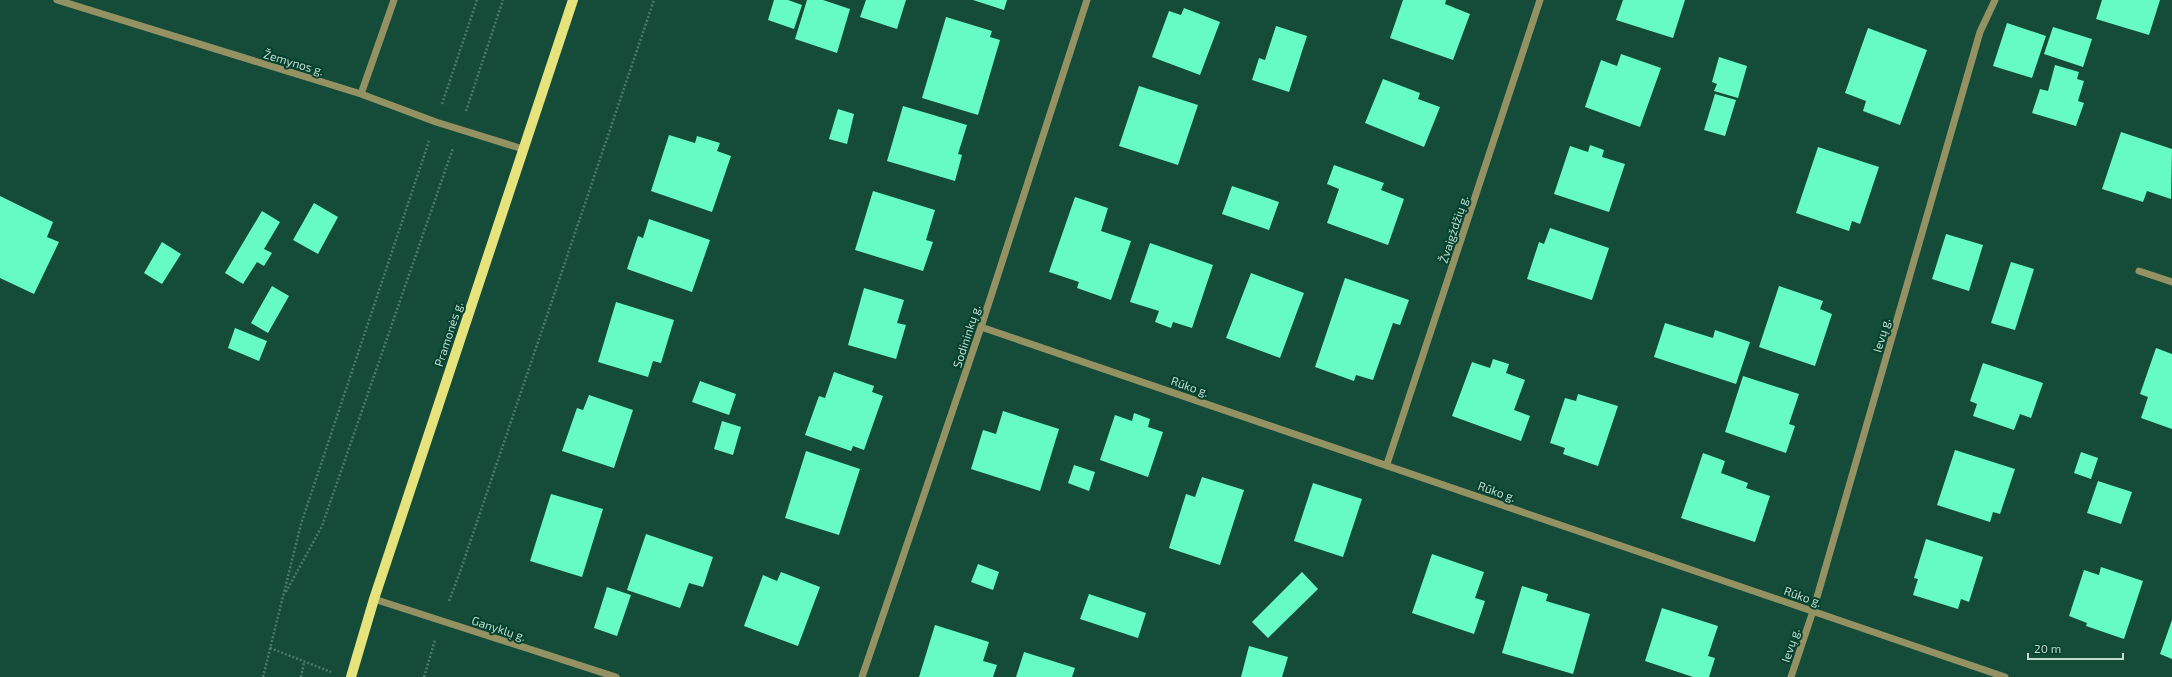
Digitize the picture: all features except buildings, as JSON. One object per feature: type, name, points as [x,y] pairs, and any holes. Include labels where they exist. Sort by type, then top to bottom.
[{"type":"main road","name":"Pramonės g.","points":[[351,677],[374,599],[573,0]]},
{"type":"street","name":"Žemynos g.","points":[[57,0],[360,94],[436,122],[523,149]]},
{"type":"street","points":[[360,94],[394,0]]},
{"type":"street","name":"Sodininkų g.","points":[[862,677],[981,327],[1087,0]]},
{"type":"street","name":"Žvaigždžių g.","points":[[1387,464],[1540,0]]},
{"type":"street","name":"Ievų g.","points":[[1791,677],[1813,611],[1980,32],[1995,0]]},
{"type":"street","points":[[2140,271],[2172,282]]},
{"type":"street","name":"Rūko g.","points":[[981,327],[1387,464],[2005,677]]},
{"type":"street","name":"Ganyklų g.","points":[[374,599],[616,677]]},
{"type":"path","points":[[263,677],[304,517],[477,0]]},
{"type":"path","points":[[283,596],[322,526],[460,129],[503,0]]},
{"type":"path","points":[[424,677],[440,620],[460,572],[654,0]]},
{"type":"path","points":[[270,648],[338,674]]},
{"type":"path","points":[[300,677],[304,662]]}]
